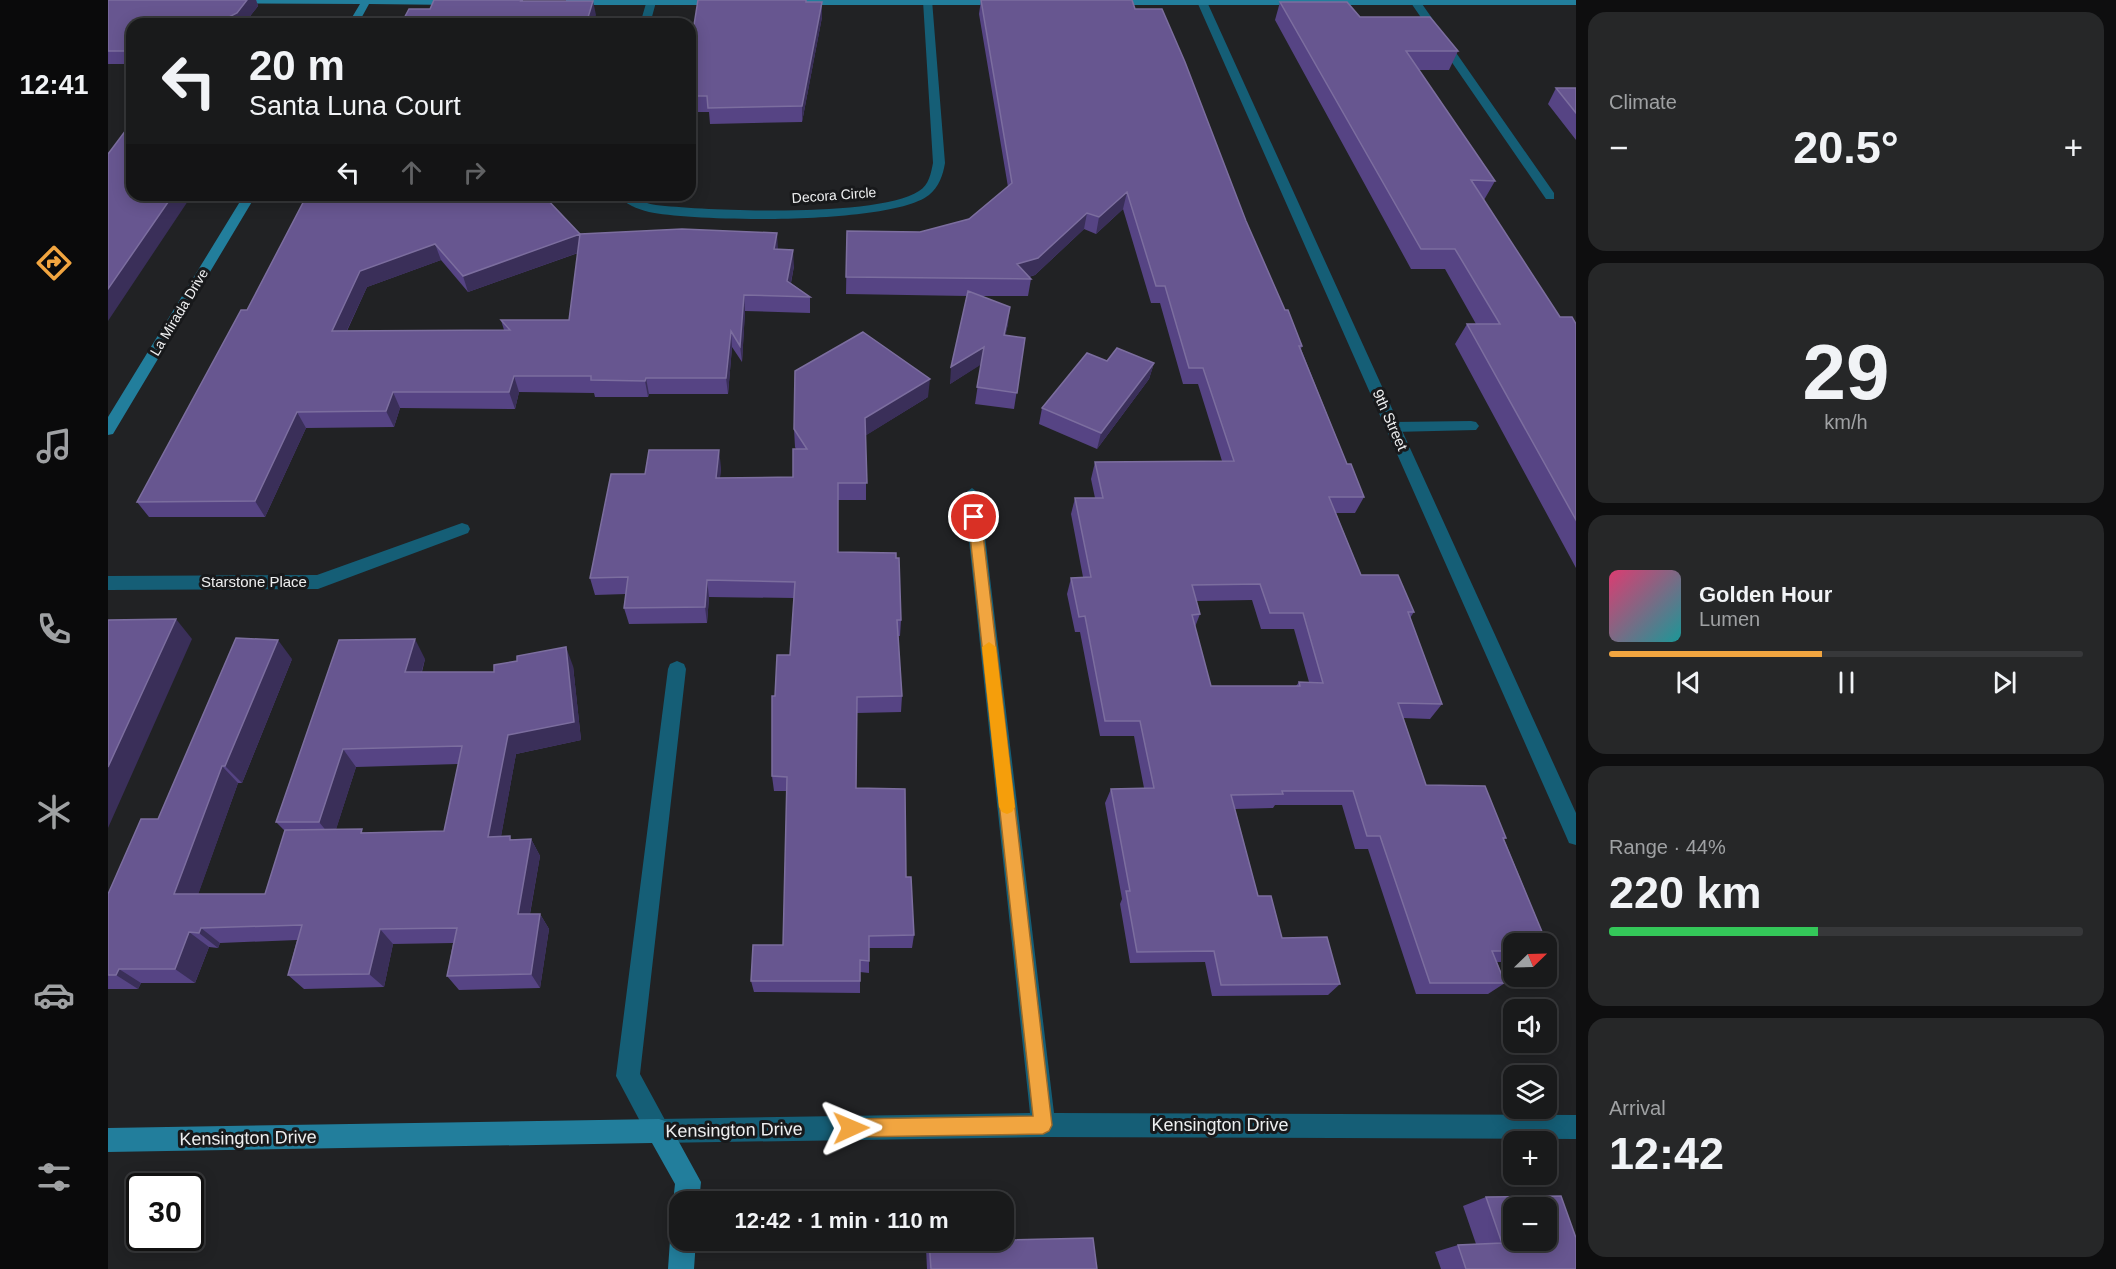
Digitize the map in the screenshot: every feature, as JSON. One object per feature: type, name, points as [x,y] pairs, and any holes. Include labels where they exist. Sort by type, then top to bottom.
[{"type":"street","points":[[188,0],[461,2]]},
{"type":"street","points":[[357,18],[367,1]]},
{"type":"street","name":"Decora Circle","points":[[631,201],[654,209],[747,214],[876,209],[922,194],[937,178],[939,163],[928,1]]},
{"type":"street","points":[[556,2],[736,2]]},
{"type":"street","points":[[647,18],[651,2]]},
{"type":"street","points":[[770,2],[1010,2]]},
{"type":"street","name":"9th Street","points":[[1203,2],[1576,836]]},
{"type":"street","points":[[1101,3],[1576,2]]},
{"type":"street","points":[[1416,3],[1550,196]]},
{"type":"street","name":"La Mirada Drive","points":[[108,430],[246,201]]},
{"type":"street","points":[[1393,427],[1471,426]]},
{"type":"street","points":[[972,494],[1043,1125]]},
{"type":"street","name":"Starstone Place","points":[[108,583],[318,582],[462,529]]},
{"type":"street","points":[[677,669],[628,1076],[688,1182],[687,1191]]},
{"type":"street","name":"Kensington Drive","points":[[108,1140],[1043,1125],[1576,1127]]},
{"type":"street","points":[[681,1269],[682,1251]]},
{"type":"building","points":[[108,0],[247,0],[237,13],[227,18],[126,18],[126,51],[108,51]]},
{"type":"building","points":[[434,0],[593,1],[588,18],[404,18],[409,9],[430,9]]},
{"type":"building","points":[[698,0],[822,2],[802,106],[708,108],[707,96],[696,96],[695,18]]},
{"type":"building","points":[[981,0],[1132,0],[1135,9],[1162,9],[1185,62],[1246,221],[1285,310],[1288,310],[1302,346],[1299,346],[1347,464],[1351,464],[1364,497],[1329,497],[1361,575],[1398,575],[1414,612],[1408,612],[1442,704],[1398,703],[1426,785],[1485,786],[1506,838],[1503,838],[1543,933],[1503,933],[1503,951],[1492,951],[1503,983],[1430,983],[1380,836],[1367,836],[1353,791],[1282,791],[1283,794],[1231,795],[1258,896],[1271,896],[1282,938],[1327,937],[1340,984],[1221,985],[1214,951],[1137,952],[1126,891],[1130,891],[1111,789],[1154,788],[1140,721],[1105,721],[1085,616],[1079,617],[1071,578],[1091,577],[1075,498],[1103,498],[1095,462],[1234,461],[1203,368],[1189,368],[1165,286],[1156,286],[1127,192],[1099,217],[1087,213],[1038,258],[1017,264],[1031,279],[846,277],[847,231],[920,232],[969,219],[1012,183]],"holes":[[[1260,584],[1270,613],[1303,613],[1323,683],[1299,682],[1300,686],[1211,686],[1192,615],[1200,614],[1192,585]]]},
{"type":"building","points":[[1280,2],[1347,2],[1360,17],[1430,17],[1458,51],[1406,51],[1495,181],[1471,180],[1560,317],[1572,317],[1576,324],[1576,520],[1467,324],[1500,324],[1455,249],[1421,249]]},
{"type":"building","points":[[1556,88],[1576,88],[1576,113]]},
{"type":"building","points":[[126,130],[126,201],[169,201],[108,289],[108,154]]},
{"type":"building","points":[[304,201],[549,201],[580,234],[682,229],[777,233],[774,249],[793,250],[787,281],[810,297],[744,295],[740,346],[731,331],[726,378],[646,378],[645,381],[591,380],[591,376],[514,376],[509,392],[393,392],[386,411],[297,412],[255,501],[137,502],[241,310],[247,310]],"holes":[[[580,234],[569,320],[501,320],[510,330],[332,331],[360,271],[435,244],[463,276]]]},
{"type":"building","points":[[968,291],[1010,307],[1004,335],[1025,338],[1017,393],[977,387],[984,347],[951,367]]},
{"type":"building","points":[[863,332],[930,379],[865,418],[867,483],[838,483],[838,552],[896,553],[896,558],[899,558],[901,620],[897,620],[902,696],[857,697],[856,788],[905,789],[906,877],[911,877],[914,935],[869,936],[869,961],[860,960],[860,981],[751,981],[753,945],[783,945],[787,777],[772,776],[772,696],[775,696],[777,655],[790,655],[795,582],[707,580],[705,607],[624,608],[628,577],[590,578],[611,474],[645,474],[649,450],[719,450],[716,478],[793,477],[793,449],[807,449],[794,429],[795,371]]},
{"type":"building","points":[[1117,348],[1154,363],[1101,433],[1042,408],[1087,353],[1107,361]]},
{"type":"building","points":[[176,619],[108,767],[108,620]]},
{"type":"building","points":[[236,638],[278,640],[225,766],[222,766],[174,894],[265,894],[285,830],[362,829],[361,833],[444,831],[462,746],[343,749],[319,822],[276,822],[339,640],[415,639],[405,672],[494,672],[494,665],[517,661],[517,656],[566,647],[574,722],[508,735],[488,837],[510,836],[510,840],[531,839],[518,914],[540,914],[531,974],[447,976],[457,928],[380,929],[369,974],[288,975],[302,925],[201,928],[199,933],[189,932],[175,969],[119,969],[116,975],[108,975],[108,894],[141,819],[158,819]]},
{"type":"building","points":[[1561,1196],[1576,1238],[1576,1269],[1466,1269],[1458,1245],[1502,1243],[1486,1197]]},
{"type":"building","points":[[1093,1238],[1097,1269],[931,1269],[930,1251],[1014,1251],[1014,1239]]},
{"type":"slow traffic","points":[[989,647],[1007,807]]},
{"type":"route","points":[[851,1128],[1043,1125],[974,517]]}]
